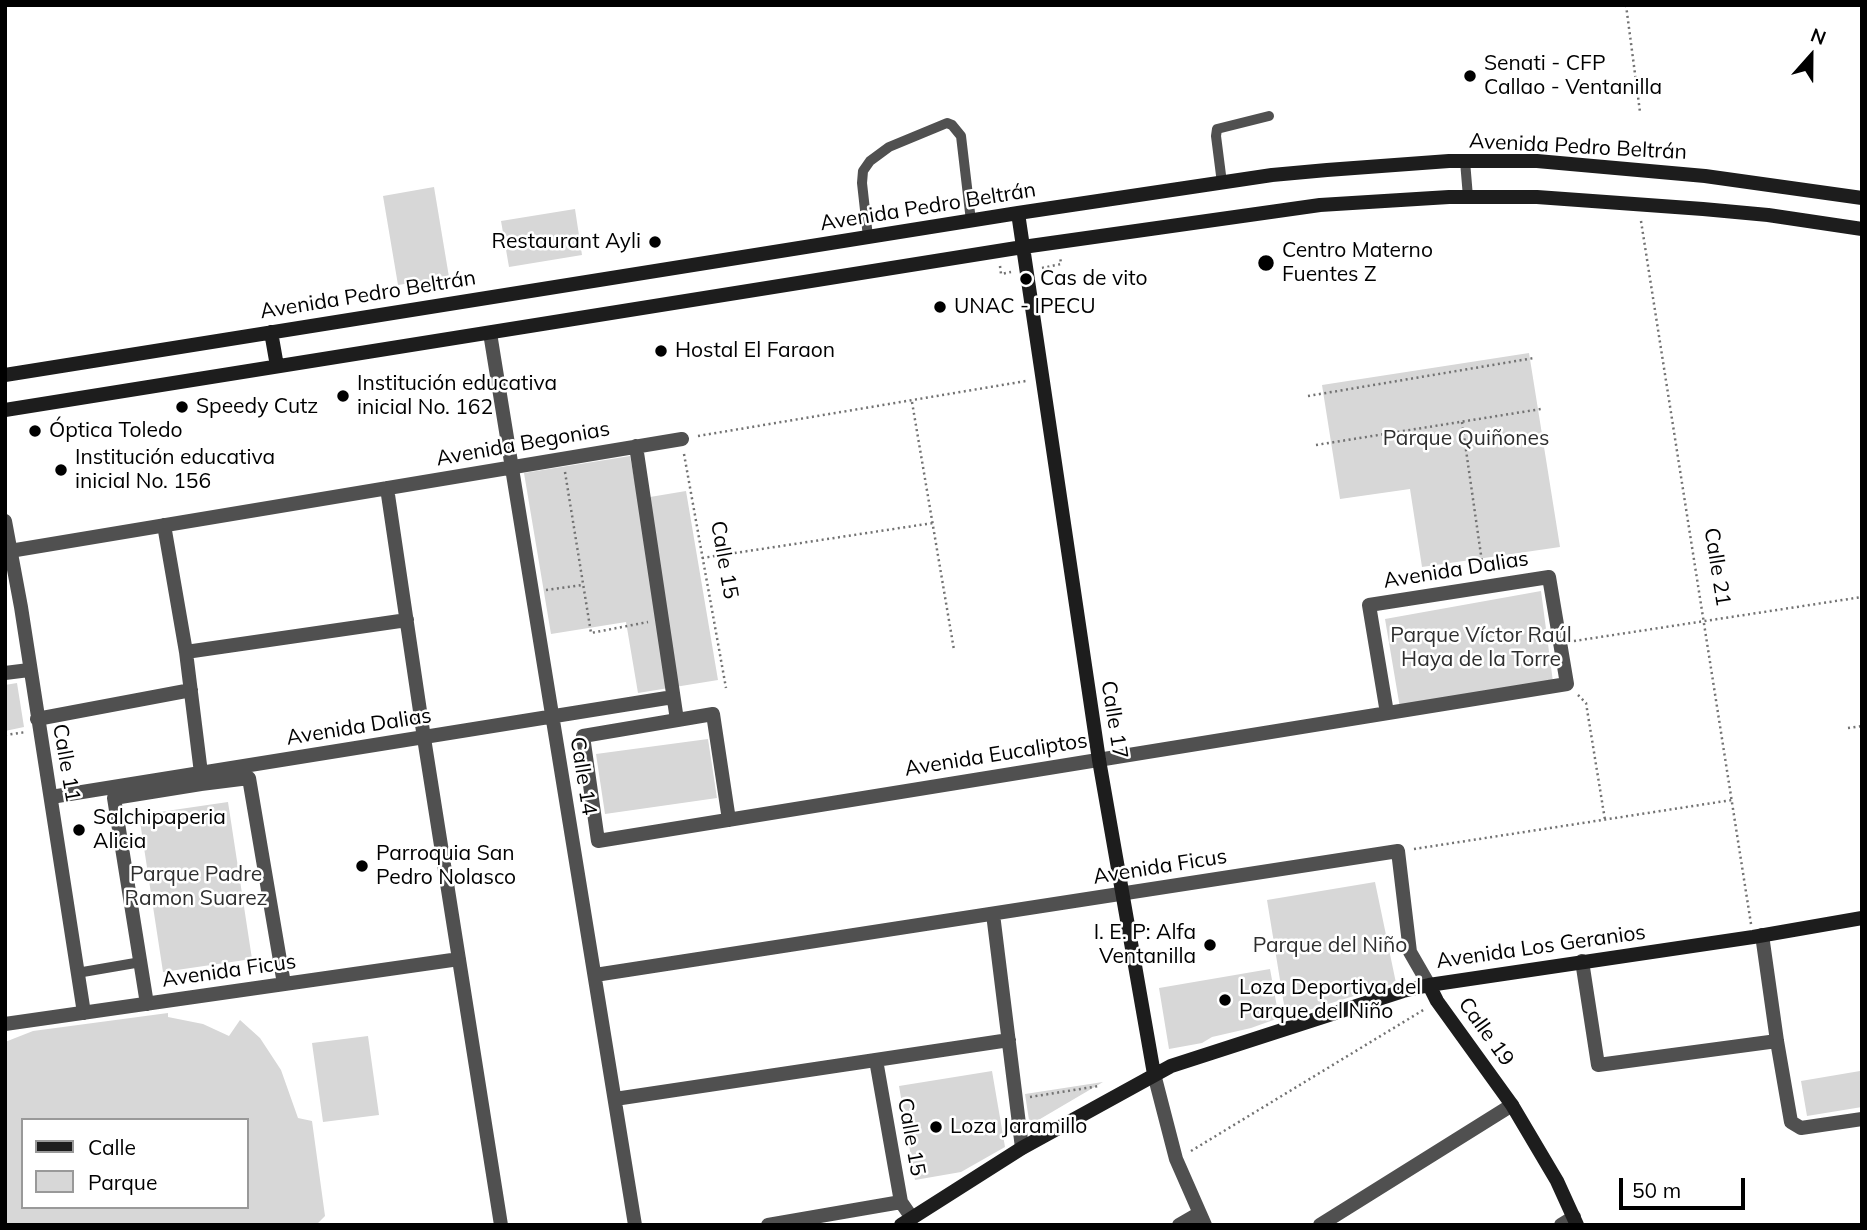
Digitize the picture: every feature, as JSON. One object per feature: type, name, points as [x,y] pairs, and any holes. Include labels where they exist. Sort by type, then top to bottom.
[{"type":"main road","name":"Avenida Pedro Beltrán","points":[[5,375],[971,221],[1327,170],[1465,161],[1537,162],[1775,184],[1862,198]]},
{"type":"main road","points":[[5,410],[1023,247],[1320,205],[1468,197],[1537,197],[1768,215],[1862,229]]},
{"type":"main road","name":"Calle 17","points":[[1018,214],[1099,760],[1154,1074]]},
{"type":"main road","points":[[271,332],[277,366]]},
{"type":"main road","name":"Avenida Los Geranios","points":[[906,1221],[1022,1148],[1171,1066],[1429,985],[1862,918]]},
{"type":"main road","name":"Calle 19","points":[[1429,985],[1437,1001],[1513,1105],[1557,1181],[1571,1222]]},
{"type":"street","name":"Calle 14","points":[[490,333],[635,1225]]},
{"type":"street","name":"Avenida Begonias","points":[[10,551],[682,439]]},
{"type":"street","points":[[636,446],[677,720],[713,714],[729,820]]},
{"type":"street","points":[[387,488],[501,1225]]},
{"type":"street","name":"Calle 11","points":[[5,521],[21,607],[84,1013]]},
{"type":"street","points":[[164,525],[186,652],[201,773]]},
{"type":"street","name":"Avenida Dalias","points":[[1387,713],[1369,605],[1549,577],[1560,643]]},
{"type":"street","points":[[186,652],[407,620]]},
{"type":"street","points":[[1560,643],[1567,684]]},
{"type":"street","points":[[5,674],[29,670]]},
{"type":"street","name":"Avenida Eucaliptos","points":[[598,841],[1567,684]]},
{"type":"street","points":[[38,724],[191,690]]},
{"type":"street","name":"Avenida Dalias","points":[[51,797],[673,697]]},
{"type":"street","name":"Calle 14","points":[[598,841],[583,736],[677,720]]},
{"type":"street","points":[[147,1004],[114,798],[249,778],[284,984]]},
{"type":"street","name":"Avenida Ficus","points":[[595,975],[1398,851]]},
{"type":"street","name":"Calle 19","points":[[1398,851],[1410,952],[1429,985]]},
{"type":"street","points":[[993,914],[1022,1148]]},
{"type":"street","points":[[1758,936],[1791,1122],[1801,1128],[1862,1119]]},
{"type":"street","name":"Avenida Ficus","points":[[5,1024],[459,959]]},
{"type":"street","points":[[1582,961],[1598,1065],[1777,1041]]},
{"type":"street","points":[[615,1099],[1009,1040]]},
{"type":"street","name":"Calle 15","points":[[876,1060],[906,1221]]},
{"type":"street","name":"Calle 17","points":[[1154,1074],[1176,1159],[1202,1219]]},
{"type":"street","points":[[1320,1225],[1513,1105]]},
{"type":"street","points":[[768,1225],[901,1202]]},
{"type":"street","points":[[1179,1225],[1202,1219]]},
{"type":"lane","points":[[1222,183],[1217,129],[1269,116]]},
{"type":"lane","points":[[868,237],[863,171],[870,161],[889,147],[947,123],[961,136],[971,221]]},
{"type":"lane","points":[[1465,161],[1468,197]]},
{"type":"lane","points":[[78,973],[141,962]]},
{"type":"path","points":[[1626,5],[1640,113]]},
{"type":"path","name":"Calle 21","points":[[1638,204],[1732,800],[1758,936]]},
{"type":"path","points":[[1308,396],[1534,358]]},
{"type":"path","points":[[682,439],[1043,378]]},
{"type":"path","points":[[911,400],[954,650]]},
{"type":"path","points":[[1316,445],[1541,409]]},
{"type":"path","points":[[1462,422],[1483,569]]},
{"type":"path","name":"Calle 15","points":[[682,439],[726,688]]},
{"type":"path","points":[[563,458],[591,632],[661,619]]},
{"type":"path","points":[[702,558],[933,523]]},
{"type":"path","points":[[532,593],[583,585]]},
{"type":"path","points":[[1560,643],[1862,597]]},
{"type":"path","points":[[1567,684],[1586,703],[1605,820]]},
{"type":"path","points":[[5,735],[38,724]]},
{"type":"path","points":[[1849,728],[1862,726]]},
{"type":"path","points":[[1398,851],[1732,800]]},
{"type":"path","points":[[1176,1159],[1437,1001]]},
{"type":"path","points":[[1016,1100],[1107,1085]]},
{"type":"green space","points":[[434,187],[449,277],[398,285],[383,196]]},
{"type":"green space","points":[[575,209],[582,255],[509,267],[501,221]]},
{"type":"green space","name":"Parque Quiñones","points":[[1529,353],[1560,547],[1422,567],[1410,489],[1340,499],[1322,385]]},
{"type":"green space","points":[[630,456],[638,499],[686,491],[718,680],[638,693],[626,622],[551,634],[524,473]]},
{"type":"green space","name":"Parque Víctor Raúl Haya de la Torre","points":[[1541,591],[1553,682],[1400,708],[1385,619]]},
{"type":"green space","points":[[17,683],[24,727],[5,731],[5,685]]},
{"type":"green space","points":[[708,739],[717,798],[605,814],[596,754]]},
{"type":"green space","name":"Parque Padre Ramon Suarez","points":[[228,802],[252,959],[163,972],[139,815]]},
{"type":"green space","name":"Parque del Niño","points":[[1375,882],[1396,983],[1286,1017],[1267,900]]},
{"type":"green space","name":"Loza Deportiva del Parque del Niño","points":[[1270,969],[1279,1018],[1212,1037],[1202,1043],[1169,1049],[1159,988]]},
{"type":"green space","points":[[168,1013],[168,1017],[203,1024],[229,1036],[240,1020],[260,1038],[281,1070],[298,1118],[312,1121],[325,1216],[316,1225],[5,1225],[5,1042],[33,1031]]},
{"type":"green space","points":[[368,1036],[379,1115],[323,1122],[312,1043]]},
{"type":"green space","points":[[992,1071],[1005,1147],[961,1172],[915,1180],[899,1086]]},
{"type":"green space","points":[[1860,1071],[1862,1107],[1807,1116],[1801,1081]]},
{"type":"green space","points":[[1103,1082],[1035,1122],[1029,1120],[1025,1094]]},
{"type":"place","name":"Senati - CFP Callao - Ventanilla","points":[[1470,76]]},
{"type":"place","name":"Restaurant Ayli","points":[[655,242]]},
{"type":"place","name":"Centro Materno Fuentes Z","points":[[1266,263]]},
{"type":"place","name":"Cas de vito","points":[[1026,279]]},
{"type":"place","name":"UNAC - IPECU","points":[[940,307]]},
{"type":"place","name":"Hostal El Faraon","points":[[661,351]]},
{"type":"place","name":"Institución educativa inicial No. 162","points":[[343,396]]},
{"type":"place","name":"Speedy Cutz","points":[[182,407]]},
{"type":"place","name":"Óptica Toledo","points":[[35,431]]},
{"type":"place","name":"Institución educativa inicial No. 156","points":[[61,470]]},
{"type":"place","name":"Salchipaperia Alicia","points":[[79,830]]},
{"type":"place","name":"Parroquia San Pedro Nolasco","points":[[362,866]]},
{"type":"place","name":"I. E. P: Alfa Ventanilla","points":[[1210,945]]},
{"type":"place","name":"Loza Deportiva del Parque del Niño","points":[[1225,1000]]},
{"type":"place","name":"Loza Jaramillo","points":[[936,1127]]}]
